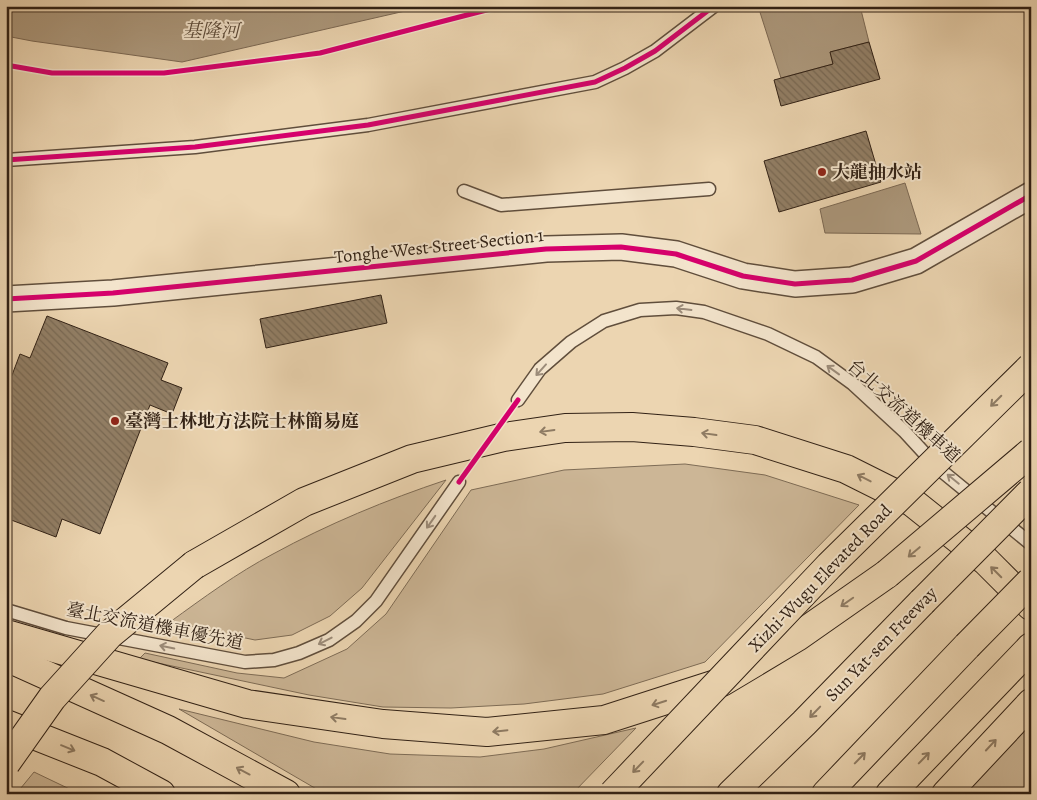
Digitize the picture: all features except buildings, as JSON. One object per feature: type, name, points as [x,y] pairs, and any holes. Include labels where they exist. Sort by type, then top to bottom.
[{"type":"main road","name":"Xizhi-Wugu Elevated Road","points":[[613,794],[829,566],[1031,367]]},
{"type":"main road","points":[[6,763],[52,698],[109,636],[194,566],[304,502],[412,459],[504,437],[565,428],[632,427],[694,432],[755,440],[846,469],[912,502],[986,562],[1031,606]]},
{"type":"main road","points":[[6,634],[247,704],[382,724],[487,732],[604,720],[722,682],[797,637],[887,574],[1031,452]]},
{"type":"main road","name":"Sun Yat-sen Freeway","points":[[731,794],[804,723],[1031,492]]},
{"type":"main road","points":[[826,794],[1031,581]]},
{"type":"main road","points":[[890,794],[1031,647]]},
{"type":"main road","points":[[6,657],[168,730],[286,794]]},
{"type":"main road","points":[[946,794],[1031,703]]},
{"type":"main road","points":[[6,724],[102,762],[161,794]]},
{"type":"street","name":"Tonghe West Street Section 1","points":[[6,299],[113,293],[546,249],[621,248],[676,254],[743,276],[796,284],[852,280],[916,261],[1031,195]]},
{"type":"lane","points":[[6,160],[195,147],[368,126],[595,82],[655,52],[714,6]]},
{"type":"lane","points":[[464,190],[501,206],[709,189]]},
{"type":"lane","name":"台北交流道機車道","points":[[518,400],[540,370],[571,342],[604,321],[640,310],[676,308],[704,312],[768,334],[816,357],[853,384],[904,431],[938,468],[1031,544]]},
{"type":"lane","name":"臺北交流道機車優先道","points":[[6,610],[66,628],[245,662],[274,660],[300,653],[329,640],[356,621],[376,601],[459,482]]},
{"type":"shaded area","points":[[685,464],[765,475],[859,505],[705,662],[603,694],[524,704],[451,708],[383,707],[309,695],[139,659],[145,653],[237,673],[284,678],[347,649],[386,614],[471,490],[564,470]]},
{"type":"shaded area","points":[[446,480],[362,588],[330,616],[292,635],[255,640],[170,622],[233,578],[294,543],[358,513]]},
{"type":"shaded area","points":[[179,709],[314,742],[390,754],[480,757],[544,749],[636,728],[572,794],[325,794]]},
{"type":"shaded area","points":[[1031,718],[1031,794],[956,794]]},
{"type":"shaded area","points":[[34,772],[80,794],[16,794]]},
{"type":"water","name":"基隆河","points":[[6,6],[427,6],[182,62],[6,36]]},
{"type":"water","points":[[758,6],[860,6],[869,42],[830,52],[833,64],[781,78]]},
{"type":"water","points":[[905,183],[921,234],[825,233],[820,209]]},
{"type":"cycle path","points":[[6,65],[52,73],[164,73],[320,53],[502,6]]},
{"type":"cycle path","points":[[6,160],[195,147],[368,125],[595,82],[655,51],[714,6]]},
{"type":"cycle path","points":[[6,299],[113,293],[546,249],[621,247],[676,254],[743,276],[795,284],[852,280],[916,261],[1031,195]]},
{"type":"cycle path","points":[[459,482],[518,400]]},
{"type":"place","name":"大龍抽水站","points":[[822,172]]},
{"type":"place","name":"臺灣士林地方法院士林簡易庭","points":[[115,421]]}]
